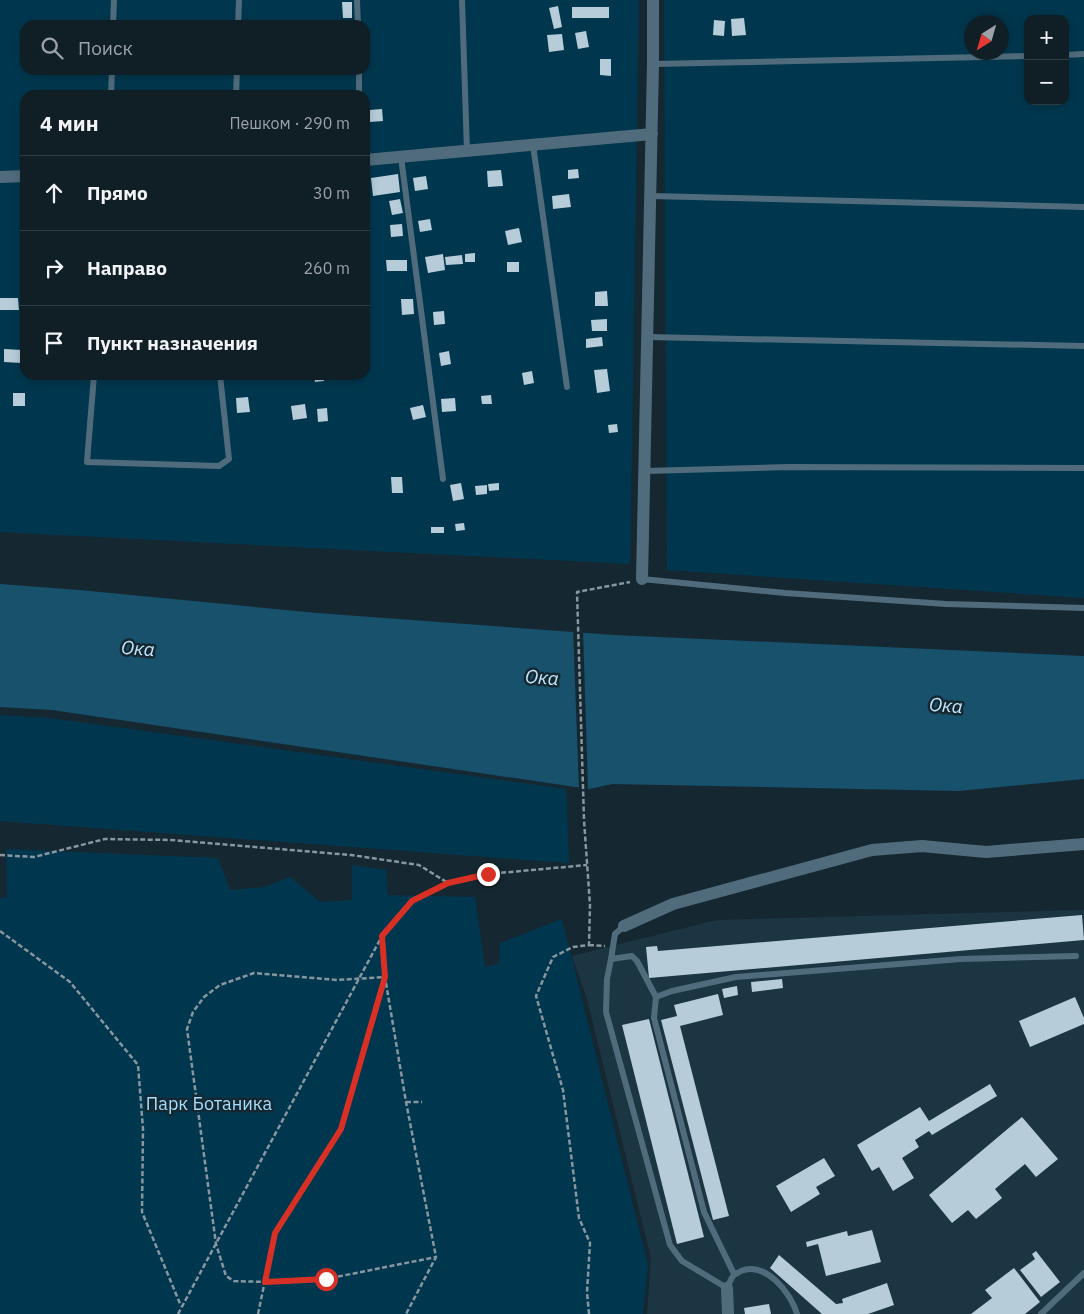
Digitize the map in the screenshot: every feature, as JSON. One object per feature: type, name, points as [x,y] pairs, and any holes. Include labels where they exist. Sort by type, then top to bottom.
[{"type":"street","points":[[642,580],[654,64],[653,0]]},
{"type":"street","points":[[370,160],[652,134]]},
{"type":"street","points":[[0,177],[20,176]]},
{"type":"street","points":[[624,926],[673,904],[872,850],[922,846],[986,852],[1084,844]]},
{"type":"street","points":[[726,1288],[728,1314]]},
{"type":"lane","points":[[113,20],[114,0]]},
{"type":"lane","points":[[238,0],[238,20]]},
{"type":"lane","points":[[357,0],[358,20]]},
{"type":"lane","points":[[462,0],[466,151]]},
{"type":"lane","points":[[1069,55],[1084,54]]},
{"type":"lane","points":[[654,64],[1024,56]]},
{"type":"lane","points":[[111,90],[112,75]]},
{"type":"lane","points":[[236,90],[237,75]]},
{"type":"lane","points":[[359,75],[359,90]]},
{"type":"lane","points":[[533,145],[567,387]]},
{"type":"lane","points":[[401,157],[443,479]]},
{"type":"lane","points":[[651,196],[1084,208]]},
{"type":"lane","points":[[648,337],[1084,346]]},
{"type":"lane","points":[[94,380],[86,462],[219,466],[229,459],[221,380]]},
{"type":"lane","points":[[645,471],[789,466],[1084,468]]},
{"type":"lane","points":[[642,580],[785,593],[946,604],[1084,608]]},
{"type":"lane","points":[[624,926],[614,934],[607,979],[606,1012],[670,1245],[682,1261],[726,1288],[734,1274],[747,1269],[761,1271],[782,1286],[795,1307],[797,1314]]},
{"type":"lane","points":[[611,959],[632,956],[638,961],[656,997],[654,1018],[704,1212],[734,1274]]},
{"type":"lane","points":[[656,997],[672,991],[736,977],[960,959],[1076,956]]},
{"type":"lane","points":[[1041,1314],[1084,1273]]},
{"type":"path","points":[[589,945],[590,905],[584,820],[577,592],[642,580]]},
{"type":"path","points":[[0,855],[34,857],[105,839],[171,840],[351,855],[419,865],[448,883]]},
{"type":"path","points":[[178,1314],[382,936],[412,901],[448,883],[488,874],[587,865]]},
{"type":"path","points":[[0,931],[70,982],[138,1065],[143,1130],[142,1212],[181,1307]]},
{"type":"path","points":[[382,936],[385,977],[406,1102],[436,1257],[406,1314]]},
{"type":"path","points":[[589,1314],[587,1292],[590,1243],[579,1218],[563,1090],[536,996],[553,957],[573,947],[589,945],[613,947]]},
{"type":"path","points":[[385,977],[337,980],[254,973],[220,985],[204,997],[193,1012],[187,1029],[216,1244],[226,1276],[234,1281],[265,1282],[326,1279],[436,1257]]},
{"type":"path","points":[[258,1314],[275,1233],[341,1129],[385,977]]},
{"type":"path","points":[[406,1102],[422,1102]]},
{"type":"shaded area","points":[[1084,910],[1084,1314],[647,1314],[651,1258],[587,999],[572,956],[717,920]]},
{"type":"green space","points":[[0,0],[639,0],[630,564],[0,532]]},
{"type":"green space","points":[[664,0],[1084,0],[1084,598],[667,570]]},
{"type":"green space","points":[[0,715],[50,718],[566,789],[569,863],[0,821]]},
{"type":"green space","name":"Парк Ботаника","points":[[6,849],[218,858],[230,890],[265,887],[290,877],[320,902],[352,900],[352,865],[386,870],[388,895],[475,897],[485,967],[499,964],[500,943],[562,919],[648,1265],[643,1314],[0,1314],[0,898],[7,897]]},
{"type":"water","name":"Ока","points":[[0,584],[317,613],[614,635],[1084,656],[1084,779],[959,791],[613,784],[589,789],[52,710],[0,707]]},
{"type":"pier","points":[[573,628],[583,629],[588,791],[579,790]]},
{"type":"building","points":[[342,2],[352,2],[352,18],[343,18]]},
{"type":"building","points":[[558,6],[562,27],[554,29],[549,8]]},
{"type":"building","points":[[572,7],[609,7],[609,18],[572,18]]},
{"type":"building","points":[[744,18],[746,35],[732,36],[731,19]]},
{"type":"building","points":[[714,20],[725,21],[724,36],[713,35]]},
{"type":"building","points":[[586,31],[589,47],[578,49],[575,33]]},
{"type":"building","points":[[562,34],[564,50],[549,52],[547,35]]},
{"type":"building","points":[[600,59],[611,59],[611,76],[600,75]]},
{"type":"building","points":[[382,109],[383,121],[370,122],[370,110]]},
{"type":"building","points":[[578,169],[579,178],[568,179],[568,170]]},
{"type":"building","points":[[501,170],[503,186],[488,187],[487,171]]},
{"type":"building","points":[[398,174],[400,192],[373,196],[371,178]]},
{"type":"building","points":[[426,176],[428,189],[415,191],[413,178]]},
{"type":"building","points":[[569,194],[571,207],[553,209],[552,196]]},
{"type":"building","points":[[400,199],[403,213],[392,215],[389,201]]},
{"type":"building","points":[[430,219],[432,230],[420,232],[418,221]]},
{"type":"building","points":[[402,224],[403,236],[391,237],[390,225]]},
{"type":"building","points":[[519,228],[522,242],[508,245],[505,231]]},
{"type":"building","points":[[475,253],[475,262],[465,262],[465,254]]},
{"type":"building","points":[[443,254],[445,270],[428,273],[425,257]]},
{"type":"building","points":[[462,255],[463,264],[446,265],[445,257]]},
{"type":"building","points":[[386,260],[407,260],[407,271],[387,271]]},
{"type":"building","points":[[507,262],[519,262],[519,272],[507,272]]},
{"type":"building","points":[[607,291],[608,306],[595,306],[595,292]]},
{"type":"building","points":[[0,298],[18,298],[19,310],[0,310]]},
{"type":"building","points":[[401,299],[413,299],[414,314],[402,315]]},
{"type":"building","points":[[444,311],[445,324],[434,325],[433,312]]},
{"type":"building","points":[[607,319],[607,331],[592,331],[591,320]]},
{"type":"building","points":[[602,337],[603,346],[586,348],[586,339]]},
{"type":"building","points":[[4,349],[20,350],[20,363],[4,362]]},
{"type":"building","points":[[449,351],[451,364],[441,366],[439,353]]},
{"type":"building","points":[[607,369],[610,391],[597,393],[594,370]]},
{"type":"building","points":[[532,371],[534,383],[524,385],[522,373]]},
{"type":"building","points":[[13,393],[25,393],[25,406],[13,406]]},
{"type":"building","points":[[491,395],[492,404],[482,404],[481,396]]},
{"type":"building","points":[[248,397],[250,412],[237,413],[236,398]]},
{"type":"building","points":[[455,398],[456,411],[442,412],[441,399]]},
{"type":"building","points":[[305,404],[307,418],[293,420],[291,406]]},
{"type":"building","points":[[423,405],[426,417],[413,420],[410,408]]},
{"type":"building","points":[[327,408],[328,421],[318,422],[317,409]]},
{"type":"building","points":[[617,424],[618,432],[609,433],[608,425]]},
{"type":"building","points":[[391,477],[402,477],[403,493],[392,493]]},
{"type":"building","points":[[461,483],[464,499],[453,501],[450,485]]},
{"type":"building","points":[[499,483],[499,490],[489,491],[488,484]]},
{"type":"building","points":[[487,485],[487,494],[476,495],[475,486]]},
{"type":"building","points":[[464,523],[465,530],[456,531],[455,524]]},
{"type":"building","points":[[431,527],[444,527],[444,533],[431,533]]},
{"type":"building","points":[[1082,915],[1084,940],[649,978],[646,947],[657,946],[658,951]]},
{"type":"building","points":[[782,979],[783,988],[752,992],[751,982]]},
{"type":"building","points":[[737,986],[738,995],[724,998],[722,989]]},
{"type":"building","points":[[718,994],[723,1015],[680,1026],[729,1216],[713,1220],[661,1020],[677,1016],[674,1005]]},
{"type":"building","points":[[1075,997],[1084,1018],[1084,1024],[1030,1047],[1019,1021]]},
{"type":"building","points":[[649,1019],[704,1237],[677,1244],[622,1025]]},
{"type":"building","points":[[990,1084],[997,1096],[932,1135],[929,1131],[915,1140],[919,1147],[902,1158],[914,1178],[893,1191],[879,1167],[872,1171],[857,1145],[920,1107],[929,1121]]},
{"type":"building","points":[[1022,1117],[1058,1159],[1036,1177],[1025,1164],[995,1189],[1002,1198],[976,1219],[968,1210],[952,1223],[929,1195]]},
{"type":"building","points":[[824,1158],[835,1176],[816,1187],[820,1194],[791,1212],[776,1186]]},
{"type":"building","points":[[872,1230],[881,1262],[826,1276],[818,1244],[807,1247],[806,1242],[847,1231],[848,1236]]},
{"type":"building","points":[[1036,1251],[1060,1282],[1041,1297],[1020,1270],[1035,1259],[1032,1254]]},
{"type":"building","points":[[779,1255],[836,1304],[843,1303],[842,1299],[887,1283],[894,1305],[868,1314],[822,1314],[770,1268]]},
{"type":"building","points":[[1014,1268],[1040,1302],[1025,1314],[971,1314],[992,1298],[985,1290]]},
{"type":"building","points":[[769,1304],[771,1314],[745,1314],[744,1308]]},
{"type":"route","points":[[326,1279],[265,1282],[275,1233],[341,1129],[385,977],[382,936],[412,901],[448,883],[488,874]]}]
